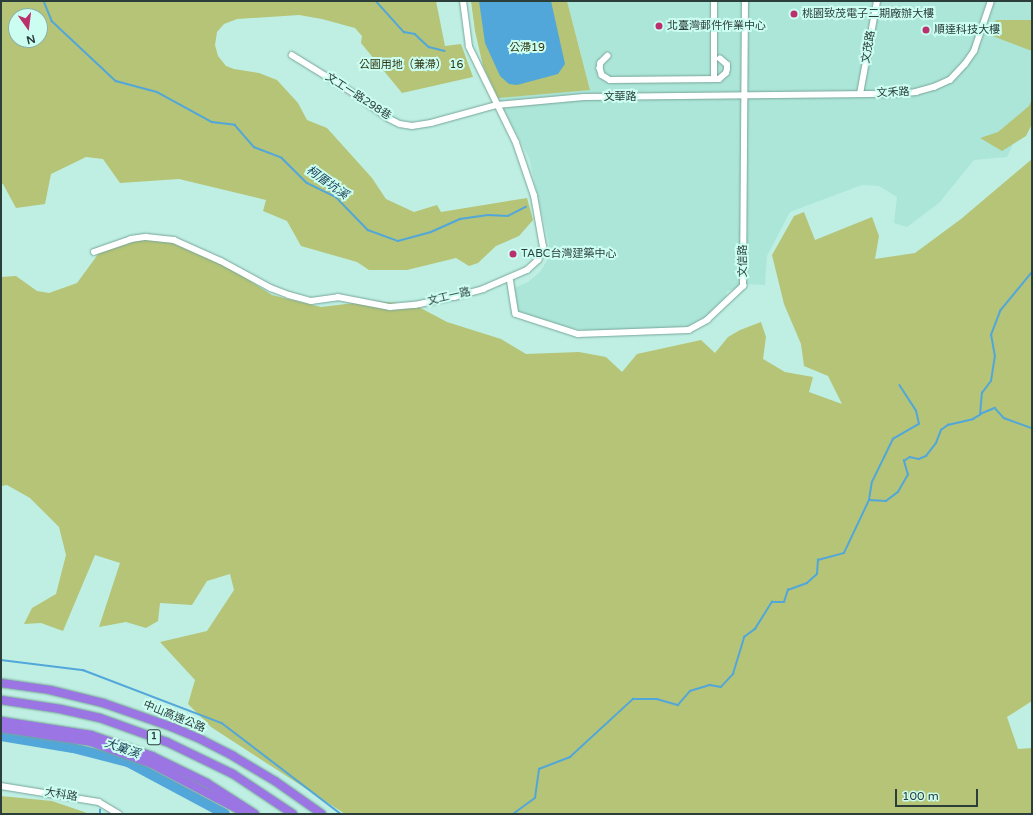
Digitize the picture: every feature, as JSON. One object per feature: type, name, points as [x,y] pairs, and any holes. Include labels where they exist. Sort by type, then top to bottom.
[{"type":"highway","name":"中山高速公路","points":[[1,683],[50,690],[103,703],[172,727],[233,756],[275,781],[322,814]]},
{"type":"highway","name":"1","points":[[1,700],[60,709],[100,718],[167,742],[233,774],[292,814]]},
{"type":"highway","name":"1","points":[[1,721],[91,735],[152,756],[207,783],[255,814]]},
{"type":"highway","name":"1","points":[[1,728],[91,742],[150,763],[237,808],[245,814]]},
{"type":"street","name":"文工一路","points":[[94,252],[131,239],[146,237],[174,240],[222,261],[271,288],[289,295],[311,301],[338,297],[390,307],[415,305],[483,289],[510,278],[534,265],[541,254],[543,239],[534,196],[523,158],[469,47],[463,1]]},
{"type":"street","points":[[714,1],[714,79]]},
{"type":"street","name":"文信路","points":[[510,278],[516,314],[578,334],[683,330],[694,328],[707,320],[742,286],[744,1]]},
{"type":"street","name":"文茂路","points":[[860,94],[877,1]]},
{"type":"street","name":"文禾路","points":[[744,95],[916,92],[934,87],[950,80],[965,64],[974,51],[991,1]]},
{"type":"street","name":"文工一路298巷","points":[[292,55],[352,92],[388,118],[400,124],[412,126],[431,123],[497,105]]},
{"type":"street","points":[[608,56],[601,63],[600,68],[602,75],[607,79],[714,79],[723,77],[727,69],[727,65],[720,59]]},
{"type":"street","name":"文華路","points":[[497,105],[584,97],[744,95]]},
{"type":"street","name":"大科路","points":[[1,786],[99,802],[119,814]]},
{"type":"shaded area","points":[[567,1],[1032,1],[1032,126],[1020,129],[1007,157],[974,160],[939,203],[907,227],[894,223],[897,197],[879,186],[862,185],[790,212],[767,256],[765,285],[743,284],[738,288],[727,291],[726,296],[701,322],[694,326],[601,332],[572,328],[517,314],[514,288],[528,282],[540,272],[548,259],[549,244],[529,158],[498,98],[590,89]]},
{"type":"green space","name":"公園用地（兼滯） 16","points":[[1,1],[436,1],[445,46],[461,44],[473,77],[402,93],[361,43],[362,36],[355,28],[322,19],[299,15],[237,19],[224,24],[217,32],[215,45],[218,56],[226,66],[234,69],[259,73],[277,80],[298,103],[307,120],[327,128],[372,178],[386,199],[414,212],[437,205],[441,212],[527,198],[533,220],[519,236],[496,246],[478,263],[469,266],[456,258],[407,270],[369,270],[357,262],[301,246],[287,221],[263,211],[266,200],[179,179],[120,183],[103,159],[86,157],[51,174],[45,204],[16,208],[3,184],[1,184]]},
{"type":"green space","name":"公滯19","points":[[471,1],[567,1],[590,90],[498,98],[483,66],[475,31]]},
{"type":"green space","points":[[996,20],[1032,20],[1032,51],[990,35]]},
{"type":"green space","points":[[1032,99],[1032,124],[1026,136],[1002,151],[980,138],[998,132],[1029,106]]},
{"type":"green space","points":[[1032,159],[1032,701],[1007,717],[1018,749],[1032,748],[1032,814],[345,814],[211,727],[188,704],[195,680],[160,642],[207,631],[234,590],[230,574],[207,581],[192,605],[160,603],[158,621],[146,628],[126,622],[99,627],[120,563],[95,555],[63,631],[41,623],[24,624],[32,608],[56,594],[66,555],[59,527],[30,498],[7,485],[1,486],[1,277],[16,276],[37,291],[49,293],[77,283],[99,253],[131,240],[169,239],[236,272],[272,295],[321,307],[371,301],[413,304],[447,322],[501,339],[526,354],[579,352],[606,357],[622,372],[637,354],[701,340],[715,353],[728,337],[740,330],[761,322],[766,337],[763,359],[785,372],[813,377],[809,392],[842,404],[828,376],[804,366],[801,344],[784,304],[772,255],[794,216],[804,212],[815,240],[872,217],[879,236],[875,259],[915,253],[961,219]]},
{"type":"green space","points":[[1,796],[52,801],[90,814],[1,814]]},
{"type":"water","name":"公滯19","points":[[479,1],[551,1],[565,64],[558,74],[517,85],[509,84],[500,76],[485,43]]},
{"type":"waterway","name":"柯厝坑溪","points":[[44,1],[52,21],[116,81],[157,92],[212,122],[235,125],[254,147],[282,158],[307,183],[336,197],[368,230],[398,241],[431,232],[460,219],[488,215],[508,216],[526,207]]},
{"type":"waterway","points":[[376,1],[404,32],[415,34],[429,47],[445,51]]},
{"type":"waterway","points":[[513,814],[535,798],[539,769],[570,757],[633,699],[657,699],[678,705],[690,691],[710,685],[721,687],[733,674],[744,637],[755,629],[772,602],[784,602],[788,590],[807,583],[817,574],[818,560],[844,553],[869,500],[886,501],[898,492],[908,475],[904,461],[910,457],[919,459],[926,456],[936,443],[941,430],[948,425],[973,419],[980,415],[982,393],[991,381],[995,357],[991,335],[1000,311],[1032,272]]},
{"type":"waterway","points":[[869,500],[872,482],[893,439],[919,424],[916,411],[900,386]]},
{"type":"waterway","points":[[980,414],[995,408],[1004,418],[1032,428]]},
{"type":"waterway","points":[[1,660],[83,670],[222,723],[341,814]]},
{"type":"waterway","name":"大窠溪","points":[[1,736],[73,748],[128,762],[225,814]]},
{"type":"place","name":"桃園致茂電子二期廠辦大樓","points":[[794,14]]},
{"type":"place","name":"北臺灣郵件作業中心","points":[[659,26]]},
{"type":"place","name":"順達科技大樓","points":[[926,30]]},
{"type":"place","name":"TABC台灣建築中心","points":[[513,254]]}]
